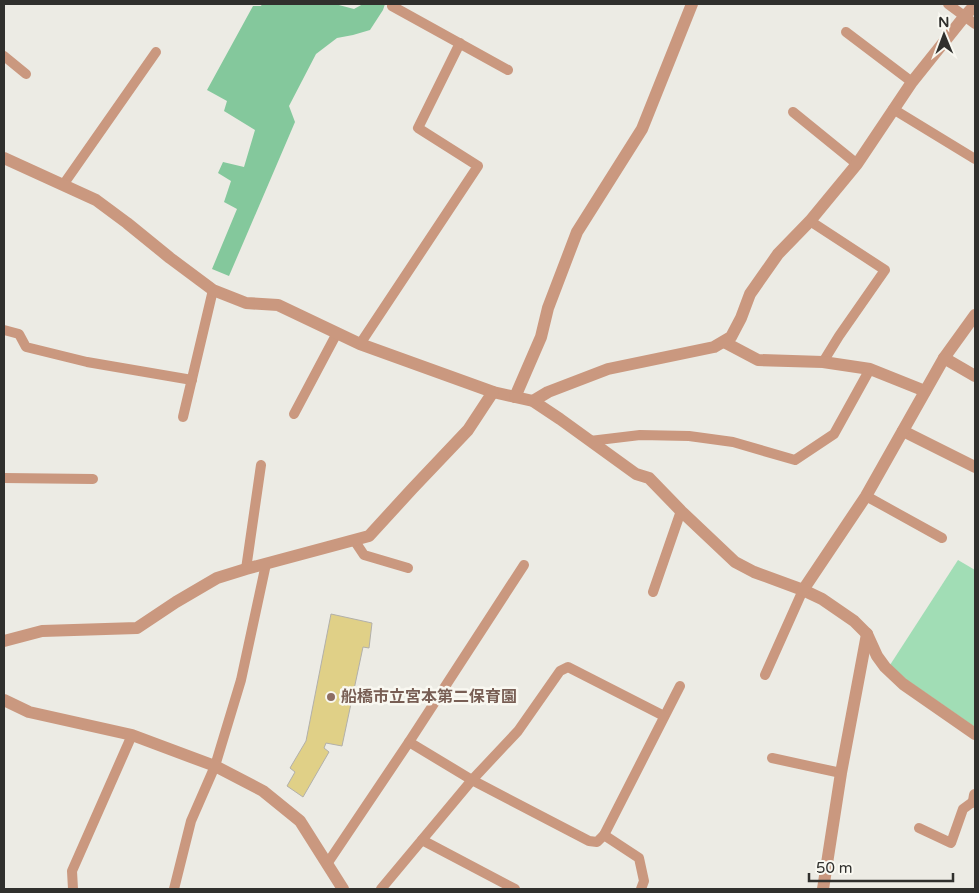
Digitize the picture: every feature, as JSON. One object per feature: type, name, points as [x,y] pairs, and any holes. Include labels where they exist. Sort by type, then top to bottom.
[{"type":"street","points":[[515,397],[541,337],[548,308],[577,232],[642,130],[692,4]]},
{"type":"street","points":[[532,401],[548,392],[608,369],[714,347],[731,337],[750,294],[778,254],[810,221],[857,164],[912,82],[975,5]]},
{"type":"street","points":[[4,158],[96,200],[213,290],[246,303],[278,305],[360,344],[493,392],[532,401],[636,474],[649,478],[735,562],[754,572],[822,599],[854,621],[867,634],[877,656],[885,667],[898,679],[975,734]]},
{"type":"street","points":[[803,590],[866,496],[944,358],[975,315]]},
{"type":"street","points":[[724,342],[758,360],[824,362],[870,369],[925,391]]},
{"type":"street","points":[[944,358],[975,376]]},
{"type":"street","points":[[4,641],[42,631],[137,628],[217,578],[369,536],[468,430],[493,392]]},
{"type":"street","points":[[903,431],[975,468]]},
{"type":"street","points":[[823,889],[841,773],[867,634]]},
{"type":"street","points":[[4,700],[29,712],[132,735],[215,766],[263,791],[300,821],[343,889]]},
{"type":"lane","points":[[948,4],[975,24]]},
{"type":"lane","points":[[392,6],[508,70]]},
{"type":"lane","points":[[846,32],[912,82]]},
{"type":"lane","points":[[360,344],[478,166],[418,128],[460,43]]},
{"type":"lane","points":[[63,185],[156,52]]},
{"type":"lane","points":[[4,56],[26,74]]},
{"type":"lane","points":[[893,109],[975,159]]},
{"type":"lane","points":[[793,112],[857,164]]},
{"type":"lane","points":[[810,221],[885,270],[839,336],[824,362]]},
{"type":"lane","points":[[183,418],[213,290]]},
{"type":"lane","points":[[4,330],[19,334],[26,347],[87,362],[192,380]]},
{"type":"lane","points":[[294,414],[337,333]]},
{"type":"lane","points":[[590,441],[640,435],[689,436],[733,442],[795,460],[834,434],[870,369]]},
{"type":"lane","points":[[246,569],[261,465]]},
{"type":"lane","points":[[4,478],[93,479]]},
{"type":"lane","points":[[866,496],[942,538]]},
{"type":"lane","points":[[653,592],[681,511]]},
{"type":"lane","points":[[354,540],[364,555],[408,568]]},
{"type":"lane","points":[[174,889],[191,821],[215,766],[241,680],[266,564]]},
{"type":"lane","points":[[327,864],[524,565]]},
{"type":"lane","points":[[765,674],[803,590]]},
{"type":"lane","points":[[381,889],[472,780],[518,731],[560,671],[568,667],[664,716]]},
{"type":"lane","points":[[409,742],[472,780],[588,841],[597,842],[604,835],[680,686]]},
{"type":"lane","points":[[73,889],[72,871],[132,735]]},
{"type":"lane","points":[[772,758],[841,773]]},
{"type":"lane","points":[[919,828],[951,844],[963,809],[975,799]]},
{"type":"lane","points":[[604,835],[639,858],[644,881],[641,889]]},
{"type":"lane","points":[[422,840],[515,889]]},
{"type":"green space","points":[[262,4],[335,4],[354,9],[363,4],[385,4],[370,30],[337,38],[316,54],[289,106],[295,122],[229,276],[212,269],[237,209],[224,202],[231,181],[218,173],[223,162],[244,167],[255,130],[224,111],[227,101],[207,90],[253,6],[261,6]]},
{"type":"green space","points":[[958,560],[975,570],[975,727],[907,680],[890,665]]},
{"type":"building","points":[[331,614],[372,623],[369,648],[363,647],[342,746],[326,743],[324,748],[329,752],[303,797],[287,786],[295,772],[290,768],[306,741]]},
{"type":"place","name":"船橋市立宮本第二保育園","points":[[331,697]]}]
